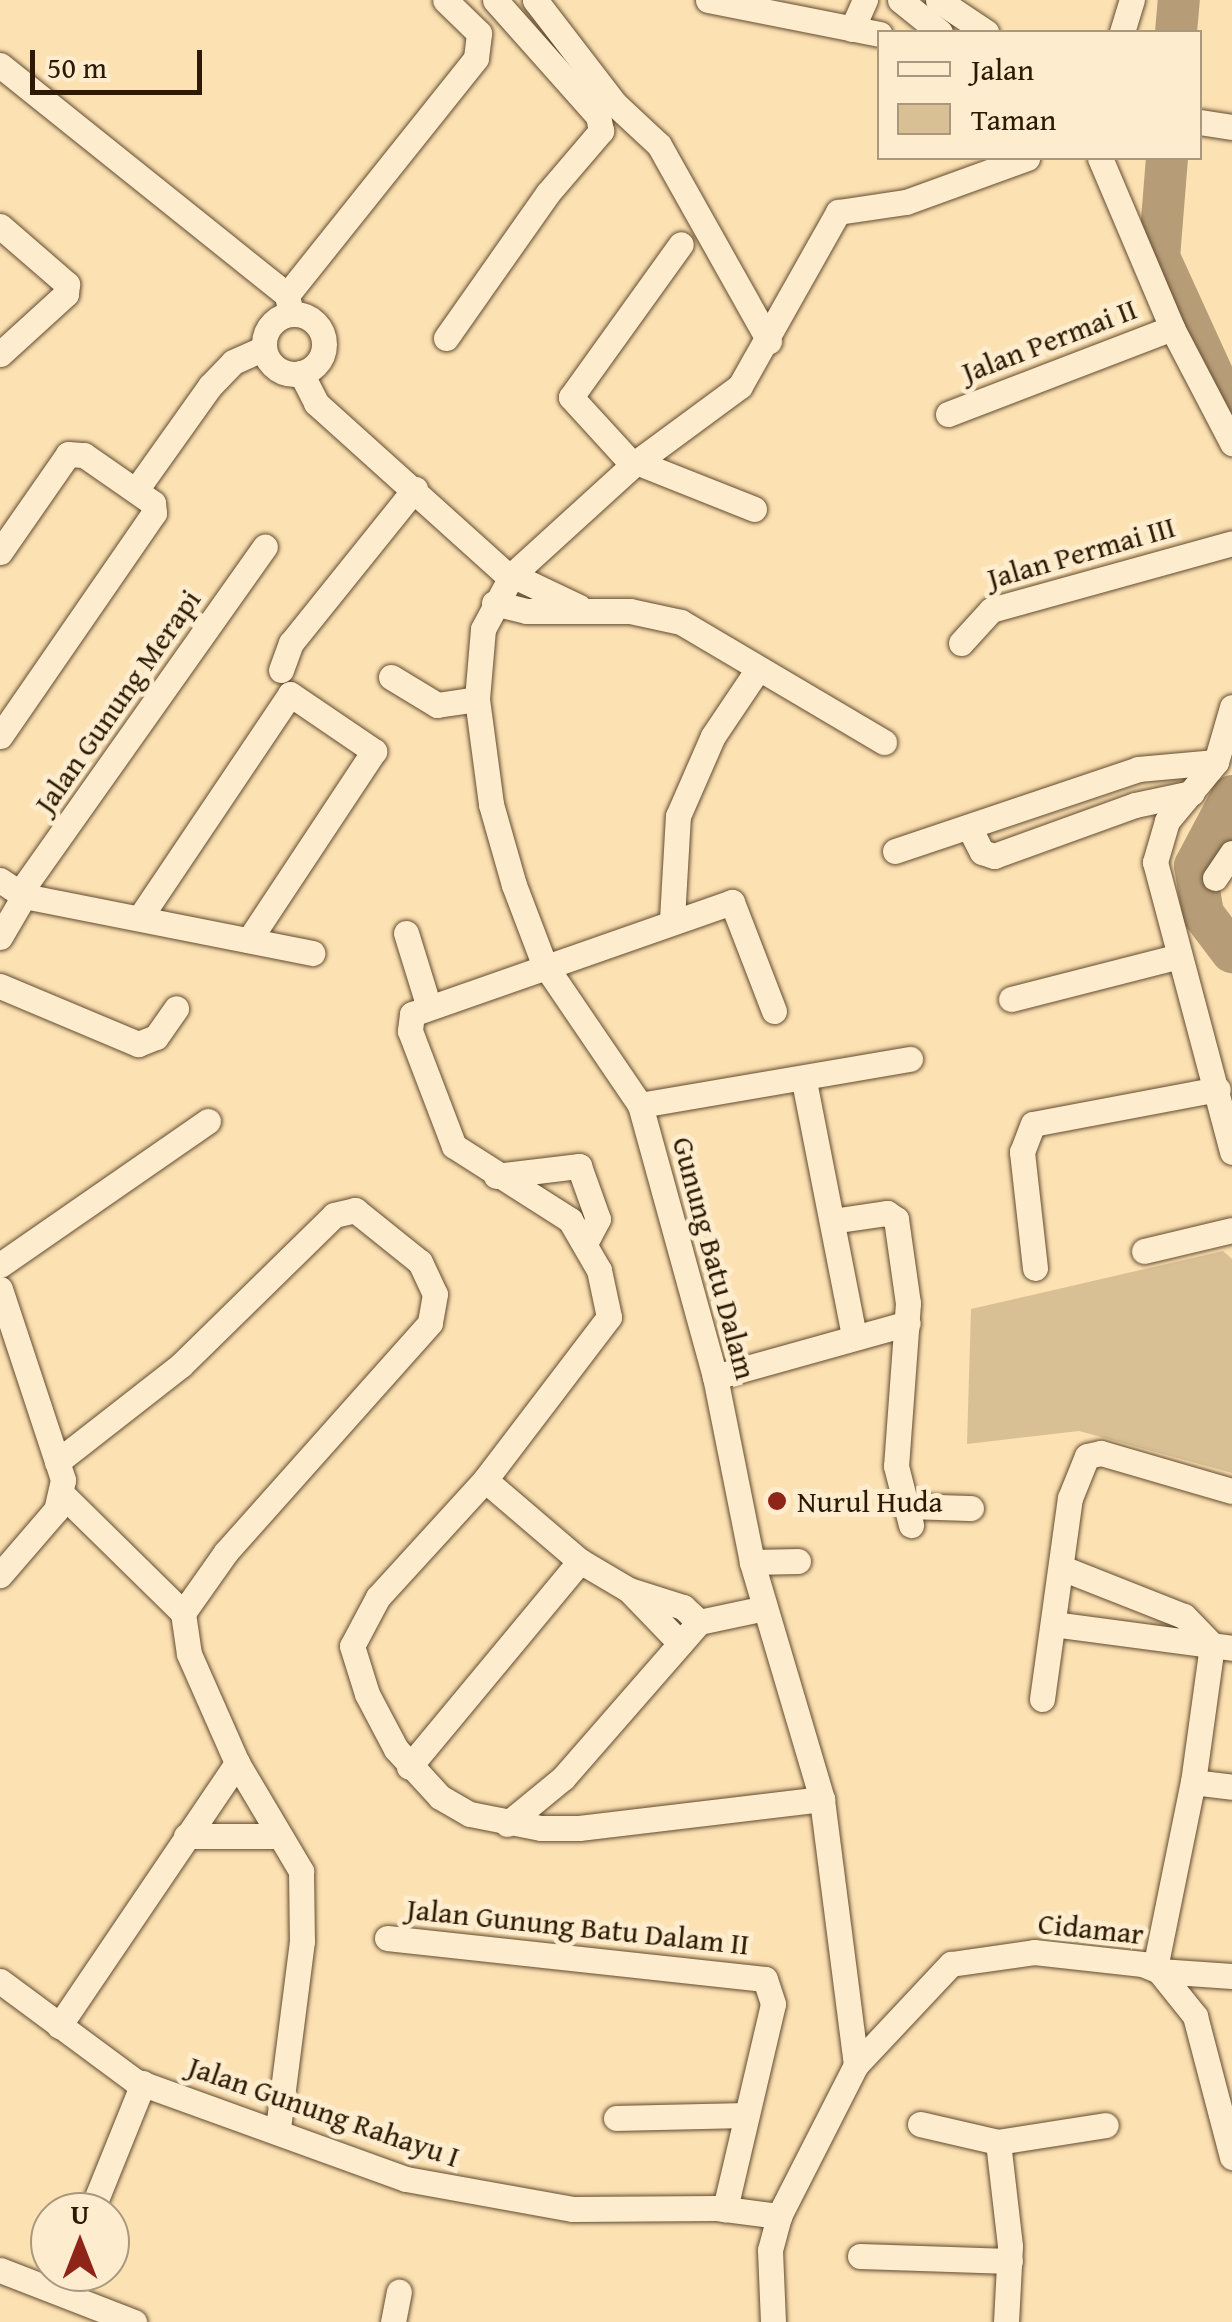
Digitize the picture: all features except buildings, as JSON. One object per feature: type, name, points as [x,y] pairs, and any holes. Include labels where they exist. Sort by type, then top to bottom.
[{"type":"street","points":[[0,65],[289,305],[316,322],[323,333],[321,358],[301,374],[284,373],[264,348],[266,332],[289,305],[476,58],[479,33],[445,0]]},
{"type":"street","points":[[446,338],[548,193],[601,131],[598,116],[494,0]]},
{"type":"street","points":[[708,0],[877,33]]},
{"type":"street","points":[[852,28],[866,0]]},
{"type":"street","points":[[900,0],[979,30]]},
{"type":"street","points":[[1123,30],[1132,0]]},
{"type":"street","points":[[540,8],[615,104],[660,146],[769,341]]},
{"type":"street","points":[[1202,122],[1232,128]]},
{"type":"street","name":"Gunung Batu Dalam","points":[[856,2064],[822,1799],[752,1562],[715,1377],[640,1105],[544,964],[491,804],[477,699],[483,629],[510,576],[634,464],[725,400],[769,341],[838,212],[906,202],[1022,160]]},
{"type":"street","points":[[1103,160],[1172,328],[1232,443]]},
{"type":"street","points":[[0,226],[67,284],[66,294],[0,354]]},
{"type":"street","points":[[681,244],[571,397],[634,464],[754,509]]},
{"type":"street","name":"Jalan Permai II","points":[[948,414],[1172,328]]},
{"type":"street","points":[[136,490],[210,386],[232,362],[264,348]]},
{"type":"street","points":[[301,374],[316,403],[510,576],[592,614]]},
{"type":"street","points":[[0,552],[68,454],[84,455],[153,503],[154,513],[0,736]]},
{"type":"street","points":[[281,670],[292,643],[415,489]]},
{"type":"street","name":"Jalan Permai III","points":[[961,643],[991,610],[1232,543]]},
{"type":"street","name":"Jalan Gunung Merapi","points":[[0,937],[15,889],[265,547]]},
{"type":"street","points":[[494,603],[592,614],[660,614],[884,742]]},
{"type":"street","points":[[672,919],[678,816],[713,736],[758,669]]},
{"type":"street","points":[[392,677],[437,705],[477,699]]},
{"type":"street","points":[[141,916],[290,694],[374,751],[249,940]]},
{"type":"street","points":[[1232,707],[1216,762],[1167,821],[1154,862],[1176,957],[1218,1089],[1232,1152]]},
{"type":"street","points":[[895,850],[1138,769],[1216,762]]},
{"type":"street","points":[[970,826],[982,852],[994,856],[1136,805],[1192,792]]},
{"type":"street","points":[[1215,878],[1232,853]]},
{"type":"street","points":[[15,889],[312,953]]},
{"type":"street","points":[[774,1011],[747,932],[732,902],[428,1004],[412,1014],[410,1030],[454,1146],[570,1220],[586,1242],[608,1297],[606,1328],[485,1480],[378,1597],[352,1646],[381,1725],[409,1767],[440,1797],[507,1824],[579,1828],[822,1799]]},
{"type":"street","points":[[406,934],[428,1004]]},
{"type":"street","points":[[1011,999],[1176,957]]},
{"type":"street","points":[[0,986],[138,1044],[156,1037],[176,1008]]},
{"type":"street","points":[[640,1105],[804,1081],[910,1059]]},
{"type":"street","points":[[804,1081],[854,1337]]},
{"type":"street","points":[[1035,1268],[1022,1152],[1033,1124],[1218,1089]]},
{"type":"street","points":[[0,1265],[208,1121]]},
{"type":"street","points":[[496,1176],[579,1166],[598,1219],[586,1242]]},
{"type":"street","points":[[57,1462],[182,1365],[343,1210],[355,1210],[420,1262],[435,1294],[434,1316],[226,1552],[183,1613]]},
{"type":"street","points":[[832,1221],[894,1214],[908,1323],[896,1466],[908,1516],[970,1508]]},
{"type":"street","points":[[1144,1250],[1232,1230]]},
{"type":"street","points":[[0,1289],[57,1462],[62,1494],[56,1510],[4,1559]]},
{"type":"street","points":[[715,1377],[908,1323]]},
{"type":"street","points":[[1042,1699],[1070,1498],[1092,1452],[1232,1491]]},
{"type":"street","points":[[485,1480],[580,1561],[629,1590],[683,1607],[699,1622]]},
{"type":"street","points":[[62,1494],[183,1613],[189,1654],[237,1763],[301,1871],[302,1941],[278,2130]]},
{"type":"street","points":[[409,1767],[580,1561]]},
{"type":"street","points":[[752,1562],[798,1561]]},
{"type":"street","points":[[1062,1568],[1184,1616],[1222,1647]]},
{"type":"street","points":[[629,1590],[680,1643]]},
{"type":"street","points":[[507,1824],[563,1778],[699,1622],[751,1611]]},
{"type":"street","points":[[1053,1624],[1222,1647]]},
{"type":"street","points":[[1222,1647],[1157,1969],[1232,1976]]},
{"type":"street","points":[[59,2026],[237,1763]]},
{"type":"street","points":[[563,1778],[579,1828]]},
{"type":"street","points":[[1194,1782],[1232,1787]]},
{"type":"street","points":[[186,1836],[278,1836]]},
{"type":"street","name":"Jalan Gunung Batu Dalam II","points":[[387,1938],[765,1979],[773,2004],[725,2208]]},
{"type":"street","name":"Cidamar","points":[[856,2064],[951,1964],[1034,1952],[1157,1969],[1195,2016],[1228,2126],[1232,2157]]},
{"type":"street","name":"Jalan Gunung Rahayu I","points":[[0,1981],[103,2062],[143,2083],[406,2179],[475,2196],[573,2209],[725,2208],[779,2216]]},
{"type":"street","points":[[773,2322],[770,2250],[779,2216],[856,2064]]},
{"type":"street","points":[[99,2192],[143,2083]]},
{"type":"street","points":[[616,2118],[745,2114]]},
{"type":"street","points":[[920,2124],[998,2142],[1106,2125]]},
{"type":"street","points":[[998,2142],[1010,2261],[1006,2322]]},
{"type":"street","points":[[860,2256],[1010,2261]]},
{"type":"street","points":[[0,2270],[30,2276]]},
{"type":"street","points":[[80,2292],[134,2322]]},
{"type":"street","points":[[392,2322],[399,2292]]},
{"type":"green space","points":[[1223,1251],[1232,1259],[1232,1473],[1079,1431],[967,1444],[971,1309]]},
{"type":"waterway","points":[[1176,30],[1179,0]]},
{"type":"waterway","points":[[1167,160],[1159,257],[1232,417]]},
{"type":"waterway","points":[[1232,796],[1195,866],[1203,914],[1232,952]]},
{"type":"place","name":"Nurul Huda","points":[[777,1501]]}]
